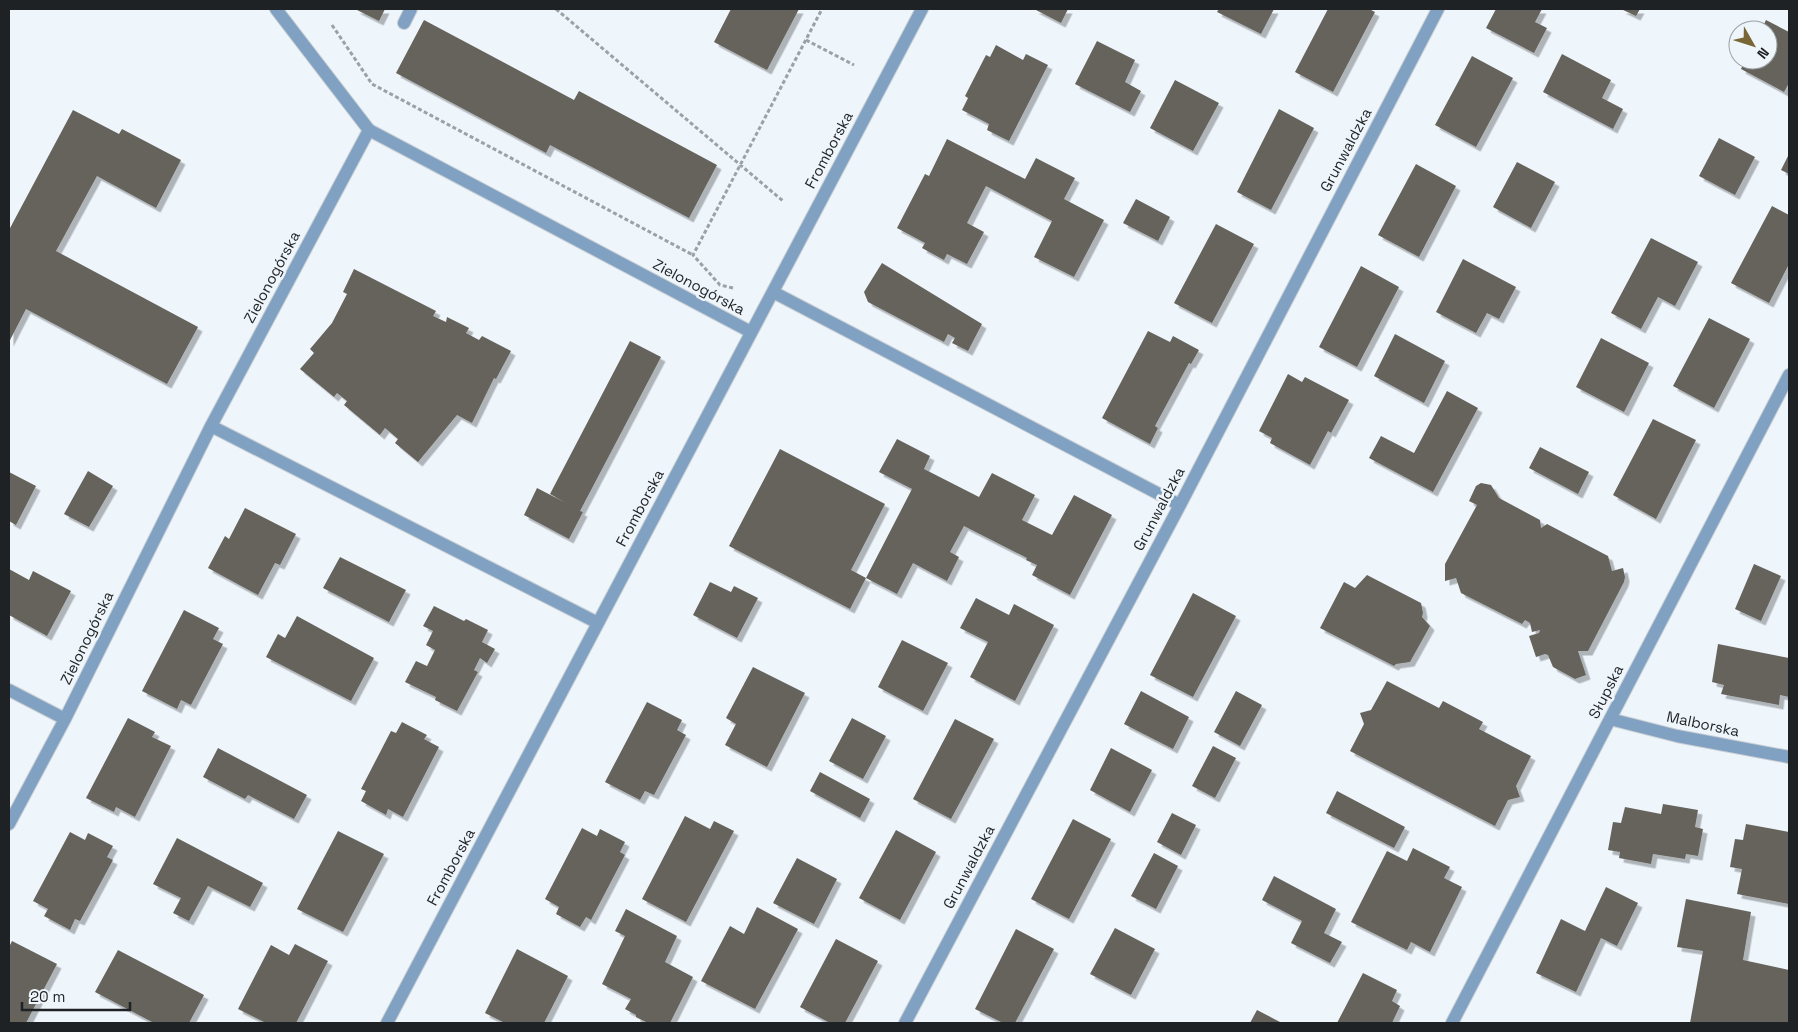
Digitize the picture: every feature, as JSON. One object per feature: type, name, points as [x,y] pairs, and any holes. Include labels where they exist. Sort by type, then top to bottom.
[{"type":"street","points":[[276,9],[369,130]]},
{"type":"street","points":[[404,23],[411,9]]},
{"type":"street","name":"Fromborska","points":[[387,1023],[922,9]]},
{"type":"street","name":"Grunwaldzka","points":[[905,1023],[1180,504],[1438,9]]},
{"type":"street","name":"Zielonogórska","points":[[9,824],[65,719],[211,426],[369,130],[751,332]]},
{"type":"street","points":[[773,292],[1180,504]]},
{"type":"street","name":"Słupska","points":[[1452,1023],[1789,375]]},
{"type":"street","points":[[211,426],[598,623]]},
{"type":"street","points":[[9,690],[65,719]]},
{"type":"street","name":"Malborska","points":[[1610,719],[1676,736],[1789,757]]},
{"type":"path","points":[[556,9],[783,201]]},
{"type":"path","points":[[693,255],[822,9]]},
{"type":"path","points":[[332,25],[372,84],[693,255],[720,285],[733,288]]},
{"type":"path","points":[[806,40],[854,66]]},
{"type":"building","points":[[355,9],[385,9],[379,21]]},
{"type":"building","points":[[731,9],[799,9],[767,70],[714,42]]},
{"type":"building","points":[[1034,9],[1068,9],[1061,23]]},
{"type":"building","points":[[1219,9],[1274,9],[1261,34],[1217,12]]},
{"type":"building","points":[[1328,9],[1369,9],[1375,12],[1333,92],[1295,72]]},
{"type":"building","points":[[1496,9],[1542,9],[1535,22],[1547,28],[1534,53],[1486,28]]},
{"type":"building","points":[[1621,9],[1640,9],[1636,16]]},
{"type":"building","points":[[424,20],[574,100],[579,91],[717,165],[689,218],[550,145],[546,153],[396,73]]},
{"type":"building","points":[[1778,26],[1789,32],[1789,83],[1784,92],[1743,70],[1778,70]]},
{"type":"building","points":[[1097,41],[1135,60],[1125,82],[1141,91],[1130,112],[1075,84]]},
{"type":"building","points":[[996,45],[1023,60],[1026,54],[1048,65],[1009,141],[987,130],[989,124],[962,110],[968,98],[965,96],[986,55],[990,57]]},
{"type":"building","points":[[1562,54],[1611,80],[1602,98],[1623,109],[1613,129],[1543,92]]},
{"type":"building","points":[[1472,56],[1513,78],[1476,147],[1435,125]]},
{"type":"building","points":[[1175,80],[1219,103],[1193,151],[1150,128]]},
{"type":"building","points":[[1279,109],[1314,128],[1271,210],[1237,192]]},
{"type":"building","points":[[73,110],[119,134],[122,129],[181,160],[156,208],[97,176],[56,251],[198,327],[167,384],[26,309],[9,342],[9,230]]},
{"type":"building","points":[[1719,138],[1755,157],[1735,195],[1699,176]]},
{"type":"building","points":[[947,139],[1025,179],[1036,158],[1075,178],[1064,199],[1104,220],[1074,277],[1034,257],[1052,221],[986,186],[967,223],[984,232],[967,264],[947,254],[944,260],[922,248],[925,243],[897,228],[925,174],[929,176]]},
{"type":"building","points":[[1789,154],[1789,174],[1781,170]]},
{"type":"building","points":[[1517,162],[1555,182],[1531,228],[1493,207]]},
{"type":"building","points":[[1416,164],[1456,186],[1419,257],[1378,235]]},
{"type":"building","points":[[1136,199],[1170,217],[1158,241],[1123,223]]},
{"type":"building","points":[[1772,206],[1789,215],[1789,264],[1769,303],[1731,283]]},
{"type":"building","points":[[1216,224],[1254,244],[1212,323],[1174,303]]},
{"type":"building","points":[[1651,238],[1698,262],[1675,306],[1658,297],[1641,329],[1611,313]]},
{"type":"building","points":[[1463,259],[1516,287],[1499,319],[1487,313],[1476,333],[1436,312]]},
{"type":"building","points":[[882,263],[982,324],[968,351],[952,343],[955,338],[948,334],[944,342],[868,302],[864,292]]},
{"type":"building","points":[[1361,266],[1399,287],[1357,367],[1319,347]]},
{"type":"building","points":[[354,269],[436,311],[433,316],[446,322],[447,317],[469,328],[466,333],[479,340],[482,336],[511,351],[496,379],[494,378],[472,423],[457,415],[418,462],[395,443],[398,439],[385,428],[380,435],[344,405],[347,401],[337,393],[334,397],[300,369],[314,353],[310,349],[332,323],[347,294],[343,292]]},
{"type":"building","points":[[1709,318],[1750,339],[1714,408],[1673,386]]},
{"type":"building","points":[[1148,331],[1170,342],[1173,336],[1199,350],[1191,364],[1189,363],[1155,426],[1158,428],[1150,444],[1102,418]]},
{"type":"building","points":[[1395,334],[1445,361],[1424,403],[1374,376]]},
{"type":"building","points":[[1601,338],[1649,363],[1624,412],[1576,387]]},
{"type":"building","points":[[630,341],[661,357],[580,511],[583,512],[569,539],[524,515],[537,488],[566,503],[550,494]]},
{"type":"building","points":[[1288,374],[1302,382],[1305,377],[1349,400],[1331,433],[1328,431],[1310,465],[1270,443],[1272,438],[1259,431]]},
{"type":"building","points":[[1447,391],[1478,408],[1433,492],[1369,458],[1381,436],[1414,453]]},
{"type":"building","points":[[1653,419],[1696,440],[1656,519],[1613,495]]},
{"type":"building","points":[[897,439],[930,456],[924,469],[979,497],[992,473],[1035,495],[1022,520],[1052,535],[1074,495],[1112,515],[1070,595],[1032,575],[1037,565],[1026,560],[1027,558],[964,526],[950,552],[959,557],[947,581],[913,563],[897,594],[866,578],[912,489],[879,472]]},
{"type":"building","points":[[1540,447],[1589,472],[1578,494],[1529,468]]},
{"type":"building","points":[[780,449],[885,504],[851,570],[866,578],[850,609],[729,546]]},
{"type":"building","points":[[88,471],[113,486],[89,527],[64,514]]},
{"type":"building","points":[[9,472],[36,486],[16,525],[9,521]]},
{"type":"building","points":[[1481,483],[1491,485],[1499,498],[1540,520],[1541,528],[1547,524],[1608,556],[1612,571],[1623,568],[1624,582],[1588,651],[1578,651],[1586,675],[1575,679],[1553,667],[1548,655],[1536,657],[1529,636],[1539,633],[1540,630],[1532,632],[1530,623],[1525,620],[1522,624],[1461,593],[1456,578],[1445,581],[1445,564],[1477,505],[1469,501],[1476,486]]},
{"type":"building","points":[[245,508],[296,534],[280,565],[275,563],[258,595],[208,568],[225,536],[229,539]]},
{"type":"building","points":[[340,557],[406,590],[389,622],[323,588]]},
{"type":"building","points":[[1754,564],[1781,576],[1761,621],[1735,609]]},
{"type":"building","points":[[9,569],[29,580],[33,571],[71,591],[47,636],[9,615]]},
{"type":"building","points":[[1367,575],[1421,603],[1422,617],[1430,626],[1410,662],[1394,666],[1320,628],[1344,582],[1355,588]]},
{"type":"building","points":[[710,582],[731,592],[734,586],[758,598],[737,638],[693,615]]},
{"type":"building","points":[[1193,593],[1236,616],[1193,697],[1150,675]]},
{"type":"building","points":[[976,598],[1009,615],[1014,604],[1054,625],[1015,701],[970,677],[988,642],[960,628]]},
{"type":"building","points":[[434,606],[464,621],[466,619],[488,630],[482,642],[495,649],[487,663],[480,658],[474,670],[478,672],[457,711],[435,700],[436,697],[405,682],[416,661],[427,666],[435,650],[426,645],[433,631],[423,626]]},
{"type":"building","points":[[184,610],[219,628],[213,639],[223,644],[191,705],[181,700],[177,709],[142,691]]},
{"type":"building","points":[[297,616],[374,658],[351,701],[266,657],[278,634],[285,638]]},
{"type":"building","points":[[902,640],[948,663],[923,711],[878,687]]},
{"type":"building","points":[[1718,644],[1789,658],[1789,697],[1780,695],[1779,705],[1721,694],[1724,685],[1712,682]]},
{"type":"building","points":[[753,667],[805,693],[767,767],[725,745],[736,724],[726,718]]},
{"type":"building","points":[[1387,681],[1439,708],[1443,701],[1483,722],[1479,729],[1531,756],[1516,786],[1520,797],[1508,800],[1495,826],[1350,751],[1364,724],[1360,713],[1371,710]]},
{"type":"building","points":[[1141,691],[1189,717],[1173,749],[1124,724]]},
{"type":"building","points":[[1236,691],[1262,705],[1240,746],[1214,732]]},
{"type":"building","points":[[647,702],[682,720],[677,730],[686,735],[654,795],[645,791],[640,800],[605,782]]},
{"type":"building","points":[[128,718],[155,732],[152,737],[171,746],[135,817],[116,807],[114,812],[86,798]]},
{"type":"building","points":[[852,718],[886,736],[863,779],[829,761]]},
{"type":"building","points":[[955,719],[994,739],[951,819],[913,799]]},
{"type":"building","points":[[402,722],[427,735],[424,739],[439,747],[403,817],[388,809],[386,815],[361,801],[366,791],[361,789],[391,731],[396,733]]},
{"type":"building","points":[[1213,746],[1236,758],[1215,798],[1192,786]]},
{"type":"building","points":[[218,748],[307,795],[294,819],[248,795],[245,799],[203,777]]},
{"type":"building","points":[[1111,748],[1152,770],[1130,812],[1090,790]]},
{"type":"building","points":[[820,772],[870,799],[860,818],[810,791]]},
{"type":"building","points":[[1337,791],[1405,827],[1394,848],[1326,813]]},
{"type":"building","points":[[1663,804],[1698,810],[1695,827],[1703,829],[1698,856],[1686,854],[1685,859],[1653,854],[1651,864],[1619,858],[1620,852],[1608,850],[1613,822],[1621,823],[1625,807],[1661,814]]},
{"type":"building","points":[[1172,813],[1196,825],[1181,855],[1157,842]]},
{"type":"building","points":[[685,816],[710,829],[714,821],[734,831],[686,922],[642,899]]},
{"type":"building","points":[[1073,819],[1111,839],[1069,919],[1031,899]]},
{"type":"building","points":[[1746,824],[1789,832],[1789,904],[1737,894],[1742,869],[1730,867],[1735,839],[1743,840]]},
{"type":"building","points":[[582,828],[597,836],[600,829],[625,842],[620,852],[625,855],[591,920],[586,917],[580,927],[556,914],[559,907],[545,899]]},
{"type":"building","points":[[896,830],[936,852],[900,920],[859,898]]},
{"type":"building","points":[[338,831],[384,854],[343,932],[297,909]]},
{"type":"building","points":[[70,832],[85,840],[88,833],[113,846],[107,857],[113,860],[80,921],[75,919],[70,930],[44,916],[48,909],[33,901]]},
{"type":"building","points":[[177,838],[263,883],[250,907],[208,886],[189,921],[173,913],[181,898],[153,884]]},
{"type":"building","points":[[1413,848],[1450,867],[1444,878],[1462,887],[1430,952],[1411,942],[1407,950],[1351,922],[1387,851],[1407,861]]},
{"type":"building","points":[[1154,853],[1178,866],[1156,909],[1131,896]]},
{"type":"building","points":[[797,858],[837,879],[814,924],[773,903]]},
{"type":"building","points":[[1274,876],[1336,909],[1324,933],[1342,942],[1330,963],[1291,943],[1302,921],[1262,900]]},
{"type":"building","points":[[1606,887],[1638,903],[1617,946],[1601,938],[1576,992],[1536,973],[1561,919],[1585,931]]},
{"type":"building","points":[[1686,899],[1751,912],[1743,960],[1789,970],[1789,1023],[1690,1023],[1703,951],[1677,947]]},
{"type":"building","points":[[757,907],[798,929],[755,1009],[701,981],[730,926],[744,934]]},
{"type":"building","points":[[626,909],[677,936],[665,962],[693,977],[670,1023],[648,1023],[636,1017],[636,1015],[625,1009],[631,999],[602,984],[625,936],[615,931]]},
{"type":"building","points":[[1115,928],[1155,949],[1131,995],[1090,974]]},
{"type":"building","points":[[1016,929],[1054,949],[1015,1023],[1003,1023],[975,1009]]},
{"type":"building","points":[[836,939],[878,961],[845,1023],[830,1023],[800,1007]]},
{"type":"building","points":[[12,941],[57,964],[26,1023],[9,1023],[9,947]]},
{"type":"building","points":[[295,944],[328,961],[296,1023],[266,1023],[238,1009],[271,945],[289,955]]},
{"type":"building","points":[[517,949],[568,976],[544,1023],[505,1023],[485,1013]]},
{"type":"building","points":[[118,950],[204,995],[189,1023],[154,1023],[95,992]]},
{"type":"building","points":[[1363,973],[1397,990],[1392,1001],[1400,1006],[1392,1023],[1337,1023]]},
{"type":"building","points":[[1257,1010],[1282,1023],[1250,1023]]}]
